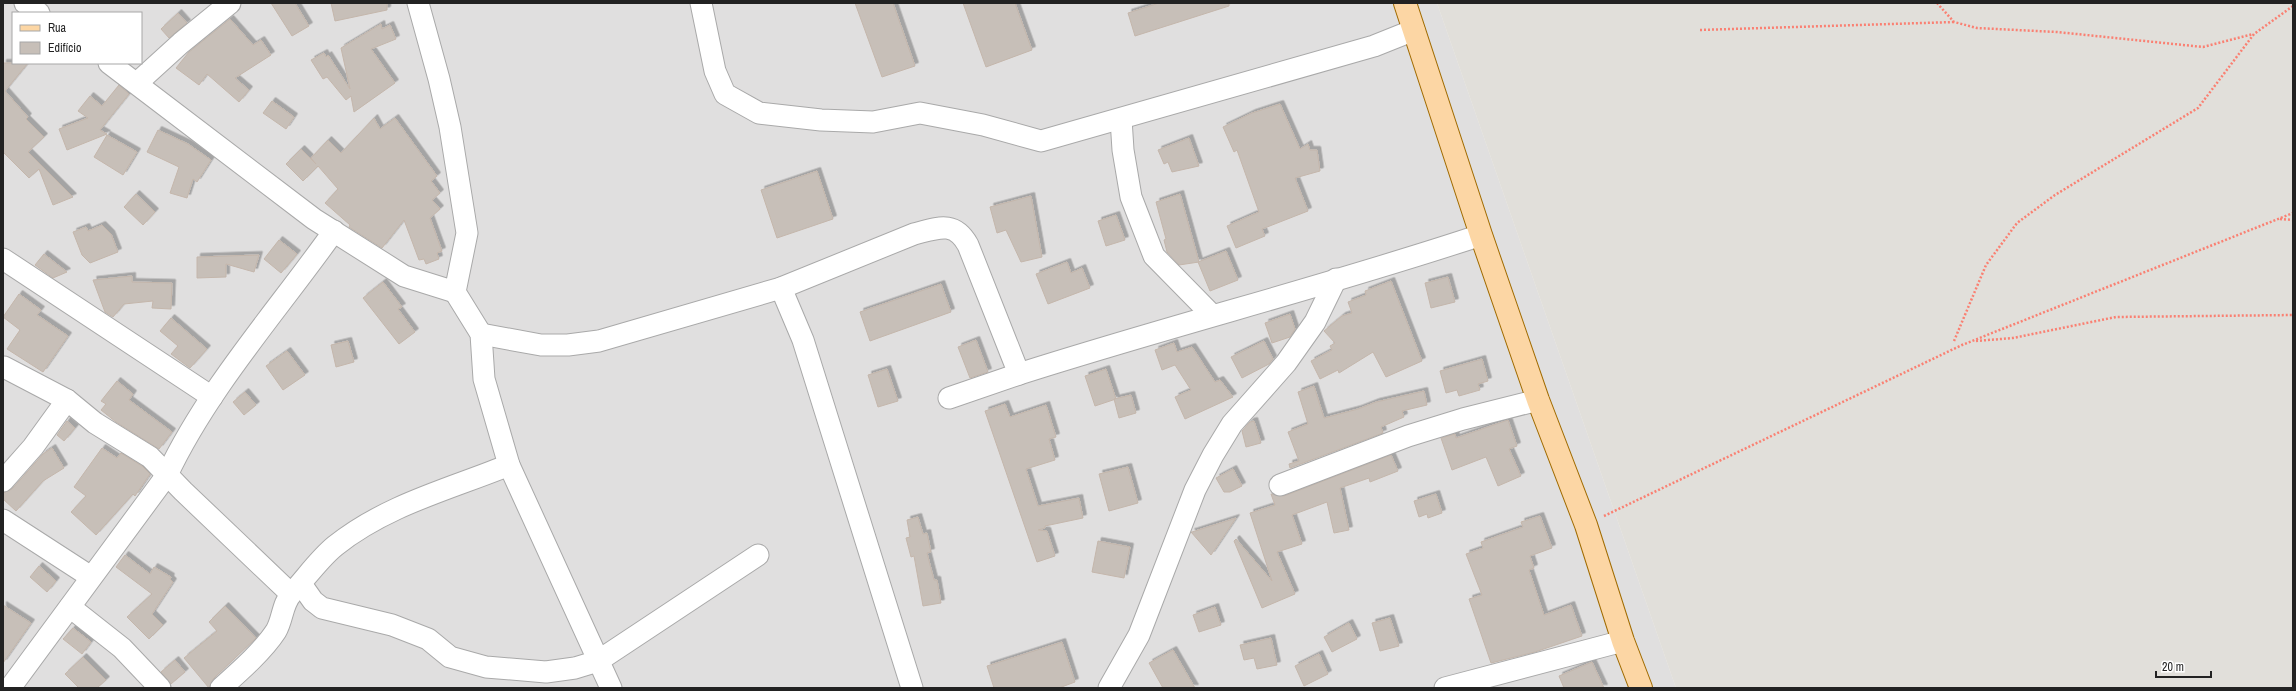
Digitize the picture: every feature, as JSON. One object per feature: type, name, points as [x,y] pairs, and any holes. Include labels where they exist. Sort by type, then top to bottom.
[{"type":"main road","points":[[1405,3],[1481,235],[1538,400],[1586,525],[1623,641],[1641,688]]},
{"type":"street","points":[[25,3],[38,12]]},
{"type":"street","points":[[137,83],[180,43],[230,3]]},
{"type":"street","points":[[418,3],[450,127],[467,233],[455,292]]},
{"type":"street","points":[[701,3],[715,71],[725,94],[759,113],[821,120],[873,122],[920,113],[983,125],[1041,141],[1374,46],[1414,30]]},
{"type":"street","points":[[110,64],[314,219],[404,276],[455,292],[480,334],[484,379],[509,465],[611,688]]},
{"type":"street","points":[[1121,119],[1123,150],[1131,197],[1154,256],[1212,315]]},
{"type":"street","points":[[480,334],[541,345],[568,345],[600,340],[781,288],[914,234],[935,229],[950,228],[961,233],[968,245],[1019,374]]},
{"type":"street","points":[[10,688],[168,475],[183,441],[212,397],[334,232]]},
{"type":"street","points":[[949,398],[1019,374],[1212,315],[1407,260],[1481,235]]},
{"type":"street","points":[[3,259],[212,397]]},
{"type":"street","points":[[1109,688],[1139,635],[1195,490],[1213,455],[1232,424],[1290,358],[1315,322],[1336,279]]},
{"type":"street","points":[[781,288],[803,340],[912,688]]},
{"type":"street","points":[[4,367],[66,400],[95,423],[150,457],[168,475],[296,589],[322,608],[392,625],[428,638],[450,657],[461,662],[527,680],[546,672],[575,668],[598,660],[758,556]]},
{"type":"street","points":[[3,481],[33,447],[66,400]]},
{"type":"street","points":[[1280,485],[1408,436],[1463,419],[1538,400]]},
{"type":"street","points":[[221,688],[268,642],[277,630],[284,606],[296,589],[333,547],[357,530],[392,511],[433,492],[509,465]]},
{"type":"street","points":[[3,520],[92,577]]},
{"type":"street","points":[[70,607],[122,648],[160,688]]},
{"type":"street","points":[[1444,688],[1623,641]]},
{"type":"path","points":[[1937,3],[1954,22]]},
{"type":"path","points":[[1954,340],[1986,265],[2017,223],[2055,195],[2198,108],[2254,34],[2293,6]]},
{"type":"path","points":[[1700,30],[1954,22],[1977,28],[2058,32],[2203,47],[2254,34]]},
{"type":"path","points":[[1586,525],[1973,341],[2293,213]]},
{"type":"path","points":[[2279,218],[2293,220]]},
{"type":"path","points":[[1973,341],[2013,338],[2116,317],[2293,315]]},
{"type":"shaded area","points":[[3,3],[1437,3],[1676,688],[3,688]]},
{"type":"shaded area","points":[[1437,3],[2293,3],[2293,688],[1676,688]]},
{"type":"building","points":[[271,3],[295,3],[309,26],[292,36]]},
{"type":"building","points":[[331,3],[387,3],[387,10],[335,21]]},
{"type":"building","points":[[855,3],[893,3],[915,66],[882,77]]},
{"type":"building","points":[[963,3],[1015,3],[1032,50],[986,67]]},
{"type":"building","points":[[1159,3],[1229,3],[1229,6],[1135,36],[1128,13]]},
{"type":"building","points":[[178,13],[187,23],[169,38],[161,29]]},
{"type":"building","points":[[230,19],[253,45],[261,40],[271,55],[235,78],[249,90],[239,102],[207,74],[199,85],[176,68],[189,52]]},
{"type":"building","points":[[381,24],[382,29],[390,25],[396,39],[371,49],[395,83],[354,112],[351,96],[346,100],[327,77],[323,79],[311,60],[324,53],[326,57],[328,55],[350,89],[341,48]]},
{"type":"building","points":[[3,63],[27,64],[5,91],[28,117],[26,119],[44,137],[28,152],[73,197],[53,205],[39,169],[29,178],[3,152]]},
{"type":"building","points":[[119,85],[129,94],[100,130],[107,134],[67,150],[59,129],[88,118],[78,111],[90,96],[102,106]]},
{"type":"building","points":[[272,101],[294,117],[286,129],[263,113]]},
{"type":"building","points":[[1280,104],[1300,149],[1308,144],[1310,150],[1317,150],[1320,171],[1295,178],[1308,211],[1262,229],[1265,236],[1236,248],[1227,226],[1259,212],[1237,150],[1234,152],[1223,127],[1252,113]]},
{"type":"building","points":[[374,118],[380,129],[395,118],[437,176],[431,181],[440,193],[432,200],[440,209],[430,218],[442,251],[437,253],[439,259],[426,264],[424,259],[419,260],[404,220],[382,248],[349,227],[350,225],[325,203],[338,189],[318,166],[303,181],[286,164],[301,149],[316,164],[311,158],[328,140],[341,153]]},
{"type":"building","points":[[158,130],[188,144],[211,160],[197,182],[193,179],[187,198],[170,193],[179,167],[147,152]]},
{"type":"building","points":[[107,135],[137,152],[123,175],[94,157]]},
{"type":"building","points":[[1189,138],[1199,166],[1172,172],[1168,162],[1164,164],[1158,150]]},
{"type":"building","points":[[817,171],[833,219],[777,238],[761,190]]},
{"type":"building","points":[[136,194],[155,212],[143,225],[124,207]]},
{"type":"building","points":[[1180,194],[1199,262],[1179,265],[1167,252],[1164,240],[1166,239],[1156,202]]},
{"type":"building","points":[[1031,196],[1042,257],[1021,262],[1006,230],[997,233],[990,207]]},
{"type":"building","points":[[1116,215],[1125,240],[1106,246],[1098,221]]},
{"type":"building","points":[[102,225],[111,234],[118,252],[90,263],[82,255],[73,232],[86,227],[88,231]]},
{"type":"building","points":[[279,240],[297,254],[281,273],[264,259]]},
{"type":"building","points":[[1226,251],[1238,280],[1210,291],[1198,262]]},
{"type":"building","points":[[44,254],[67,272],[53,278],[35,265]]},
{"type":"building","points":[[259,255],[254,272],[226,264],[226,277],[197,278],[197,257]]},
{"type":"building","points":[[1067,262],[1071,273],[1082,268],[1090,288],[1048,304],[1036,274]]},
{"type":"building","points":[[132,276],[132,282],[172,283],[171,309],[152,308],[153,301],[124,304],[113,317],[105,312],[93,280]]},
{"type":"building","points":[[1448,277],[1455,302],[1431,308],[1425,283]]},
{"type":"building","points":[[1391,281],[1422,361],[1386,377],[1373,352],[1339,373],[1338,370],[1320,379],[1311,361],[1332,350],[1330,346],[1335,343],[1324,331],[1342,316],[1352,313],[1348,302],[1366,295],[1365,291]]},
{"type":"building","points":[[383,282],[402,307],[398,309],[415,332],[399,344],[363,298]]},
{"type":"building","points":[[941,284],[951,312],[870,341],[860,312]]},
{"type":"building","points":[[19,294],[41,310],[37,315],[68,336],[43,372],[7,349],[20,330],[3,317]]},
{"type":"building","points":[[1290,314],[1295,329],[1290,337],[1272,343],[1265,323]]},
{"type":"building","points":[[171,318],[207,349],[190,368],[171,354],[178,346],[160,331]]},
{"type":"building","points":[[976,340],[988,372],[970,378],[958,347]]},
{"type":"building","points":[[348,341],[354,362],[336,367],[331,345]]},
{"type":"building","points":[[1264,341],[1273,359],[1269,364],[1242,378],[1231,357]]},
{"type":"building","points":[[1174,343],[1177,352],[1192,347],[1215,382],[1220,380],[1233,397],[1185,419],[1175,397],[1191,390],[1175,365],[1162,370],[1155,350]]},
{"type":"building","points":[[287,351],[305,375],[283,390],[266,366]]},
{"type":"building","points":[[1482,359],[1488,381],[1478,384],[1480,390],[1459,396],[1457,390],[1446,393],[1440,371]]},
{"type":"building","points":[[887,369],[898,401],[878,407],[868,375]]},
{"type":"building","points":[[1106,369],[1116,399],[1095,406],[1085,376]]},
{"type":"building","points":[[117,381],[133,394],[129,400],[172,432],[159,449],[116,422],[101,410],[106,404],[101,401]]},
{"type":"building","points":[[1314,386],[1324,418],[1358,409],[1376,402],[1424,391],[1427,405],[1402,411],[1404,417],[1381,427],[1383,433],[1290,468],[1289,464],[1299,461],[1288,432],[1308,424],[1298,392]]},
{"type":"building","points":[[245,392],[256,405],[244,415],[233,402]]},
{"type":"building","points":[[1131,395],[1136,413],[1119,418],[1114,399]]},
{"type":"building","points":[[1005,404],[1010,417],[1046,405],[1056,437],[1049,439],[1055,460],[1026,469],[1038,506],[1079,498],[1083,518],[1045,526],[1045,528],[1038,530],[1047,531],[1055,556],[1037,562],[985,411]]},
{"type":"building","points":[[1508,420],[1517,446],[1509,449],[1521,476],[1498,486],[1486,457],[1452,470],[1441,438],[1455,434],[1456,438]]},
{"type":"building","points":[[67,421],[75,428],[64,441],[57,435]]},
{"type":"building","points":[[1254,421],[1261,443],[1246,447],[1242,431],[1250,422]]},
{"type":"building","points":[[52,448],[64,468],[43,481],[16,511],[3,499],[3,493],[12,489],[43,454]]},
{"type":"building","points":[[102,448],[117,458],[121,453],[142,466],[150,474],[135,496],[133,494],[96,535],[71,512],[86,496],[74,487]]},
{"type":"building","points":[[1391,455],[1398,471],[1370,482],[1369,478],[1340,488],[1349,530],[1334,533],[1327,502],[1292,515],[1302,544],[1277,552],[1295,594],[1262,608],[1234,541],[1236,539],[1272,581],[1250,513],[1275,505],[1271,494],[1284,496]]},
{"type":"building","points":[[1128,467],[1138,503],[1109,511],[1099,474]]},
{"type":"building","points":[[1233,469],[1242,486],[1230,492],[1224,492],[1216,478]]},
{"type":"building","points":[[1436,494],[1442,513],[1428,518],[1427,514],[1419,517],[1414,501]]},
{"type":"building","points":[[1540,516],[1552,548],[1530,556],[1534,568],[1529,570],[1544,615],[1571,605],[1582,636],[1535,652],[1491,663],[1469,599],[1482,595],[1466,554],[1483,548],[1481,542],[1523,527],[1521,522]]},
{"type":"building","points":[[918,517],[923,534],[927,533],[931,552],[927,553],[934,580],[937,580],[941,603],[923,606],[914,556],[911,557],[906,538],[910,537],[907,520]]},
{"type":"building","points":[[1236,518],[1211,555],[1191,532],[1192,532]]},
{"type":"building","points":[[1098,541],[1130,547],[1124,578],[1092,572]]},
{"type":"building","points":[[125,555],[150,574],[154,567],[171,577],[170,579],[173,582],[152,614],[163,625],[149,639],[127,617],[152,594],[116,567]]},
{"type":"building","points":[[39,566],[56,581],[47,592],[30,577]]},
{"type":"building","points":[[3,605],[31,623],[3,663]]},
{"type":"building","points":[[225,606],[256,638],[213,679],[209,688],[184,658],[217,631],[209,622]]},
{"type":"building","points":[[1215,607],[1221,625],[1199,632],[1193,615]]},
{"type":"building","points":[[1390,618],[1399,646],[1380,651],[1372,623]]},
{"type":"building","points":[[1349,623],[1357,639],[1332,652],[1324,637]]},
{"type":"building","points":[[73,628],[91,642],[82,654],[63,639]]},
{"type":"building","points":[[1271,638],[1277,665],[1257,669],[1254,658],[1244,660],[1240,645]]},
{"type":"building","points":[[1062,642],[1075,682],[1059,688],[994,688],[987,666]]},
{"type":"building","points":[[1173,650],[1195,688],[1163,688],[1149,663]]},
{"type":"building","points":[[1319,654],[1328,674],[1304,686],[1295,666]]},
{"type":"building","points":[[83,657],[106,680],[97,688],[79,688],[65,674]]},
{"type":"building","points":[[175,660],[185,672],[171,684],[161,672]]},
{"type":"building","points":[[1592,662],[1604,688],[1564,688],[1559,676]]}]
